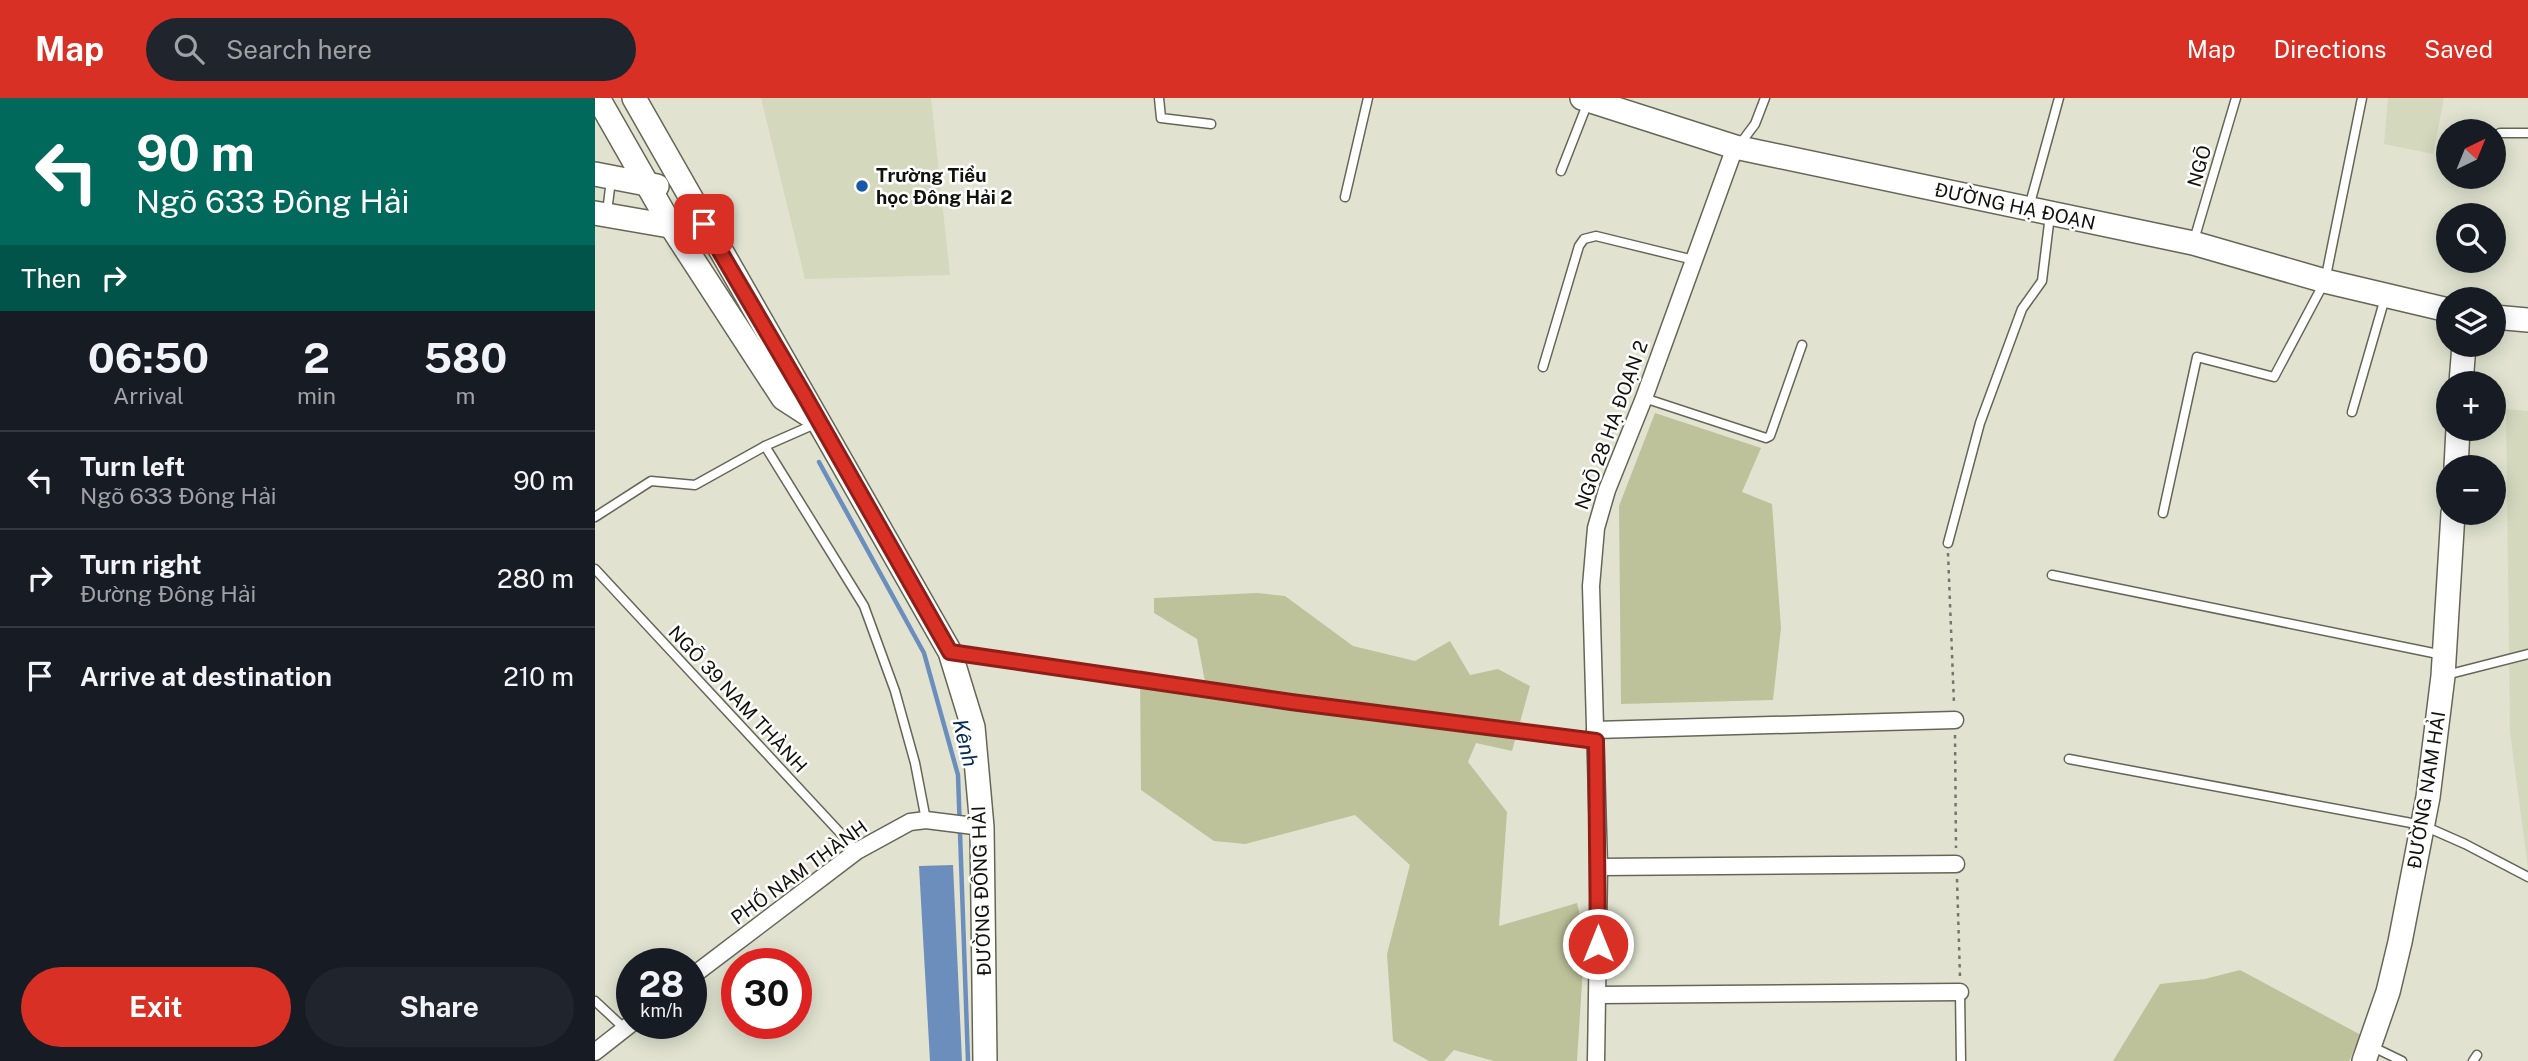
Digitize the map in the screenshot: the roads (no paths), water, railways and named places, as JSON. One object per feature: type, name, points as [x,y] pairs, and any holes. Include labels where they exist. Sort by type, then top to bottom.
[{"type":"main road","name":"ĐƯỜNG ĐÔNG HẢI","points":[[598,98],[671,226],[783,398],[820,422]]},
{"type":"main road","name":"ĐƯỜNG ĐÔNG HẢI","points":[[633,98],[950,652],[973,727],[985,1061]]},
{"type":"main road","name":"ĐƯỜNG HẠ ĐOẠN","points":[[1585,99],[1735,147],[2193,243],[2325,281],[2436,307]]},
{"type":"main road","points":[[603,175],[685,188]]},
{"type":"main road","points":[[601,214],[680,228],[704,224]]},
{"type":"main road","points":[[2506,318],[2528,320]]},
{"type":"main road","name":"ĐƯỜNG NAM HẢI","points":[[2367,1054],[2388,992],[2400,942],[2428,797],[2443,666],[2452,525]]},
{"type":"street","name":"NGÕ 28 HẠ ĐOẠN 2","points":[[1596,1061],[1599,867],[1591,586],[1596,528],[1607,490],[1644,398],[1735,147]]},
{"type":"street","points":[[1596,736],[1955,720]]},
{"type":"street","name":"PHỐ NAM THÀNH","points":[[707,965],[857,851],[910,822],[926,820],[977,826]]},
{"type":"street","points":[[1599,867],[1956,864]]},
{"type":"street","points":[[1598,995],[1960,992]]},
{"type":"street","points":[[595,1052],[616,1035]]},
{"type":"lane","points":[[1159,98],[1161,118],[1210,124]]},
{"type":"lane","points":[[1345,197],[1369,98]]},
{"type":"lane","points":[[1735,147],[1743,143],[1755,124],[1765,98]]},
{"type":"lane","points":[[1948,543],[1980,423],[2022,309],[2042,281],[2039,212],[2059,98]]},
{"type":"lane","name":"NGÕ","points":[[2193,243],[2236,98]]},
{"type":"lane","points":[[2163,513],[2197,356],[2274,377],[2325,281],[2362,98]]},
{"type":"lane","points":[[1561,171],[1585,99]]},
{"type":"lane","points":[[2506,134],[2528,133]]},
{"type":"lane","points":[[601,214],[603,175]]},
{"type":"lane","points":[[1543,367],[1579,246],[1584,239],[1596,236],[1694,261]]},
{"type":"lane","points":[[2352,412],[2385,295]]},
{"type":"lane","points":[[1644,398],[1766,438],[1770,436],[1802,345]]},
{"type":"lane","points":[[595,517],[652,481],[695,485],[765,446],[820,422]]},
{"type":"lane","points":[[765,446],[864,606],[895,691],[915,763],[926,820]]},
{"type":"lane","name":"NGÕ 39 NAM THÀNH","points":[[595,569],[857,851]]},
{"type":"lane","points":[[2052,575],[2443,666],[2528,654]]},
{"type":"lane","points":[[950,652],[1291,702],[1596,736]]},
{"type":"lane","points":[[2069,759],[2422,825],[2528,877]]},
{"type":"lane","points":[[1960,992],[1961,1061]]},
{"type":"lane","points":[[595,1001],[616,1017]]},
{"type":"lane","points":[[2367,1054],[2402,1061]]},
{"type":"water","points":[[953,865],[962,1061],[930,1061],[919,866]]},
{"type":"waterway","name":"Kênh","points":[[819,462],[924,653],[958,775],[968,1061]]},
{"type":"place","name":"Trường Tiểu học Đông Hải 2","points":[[862,186]]}]
